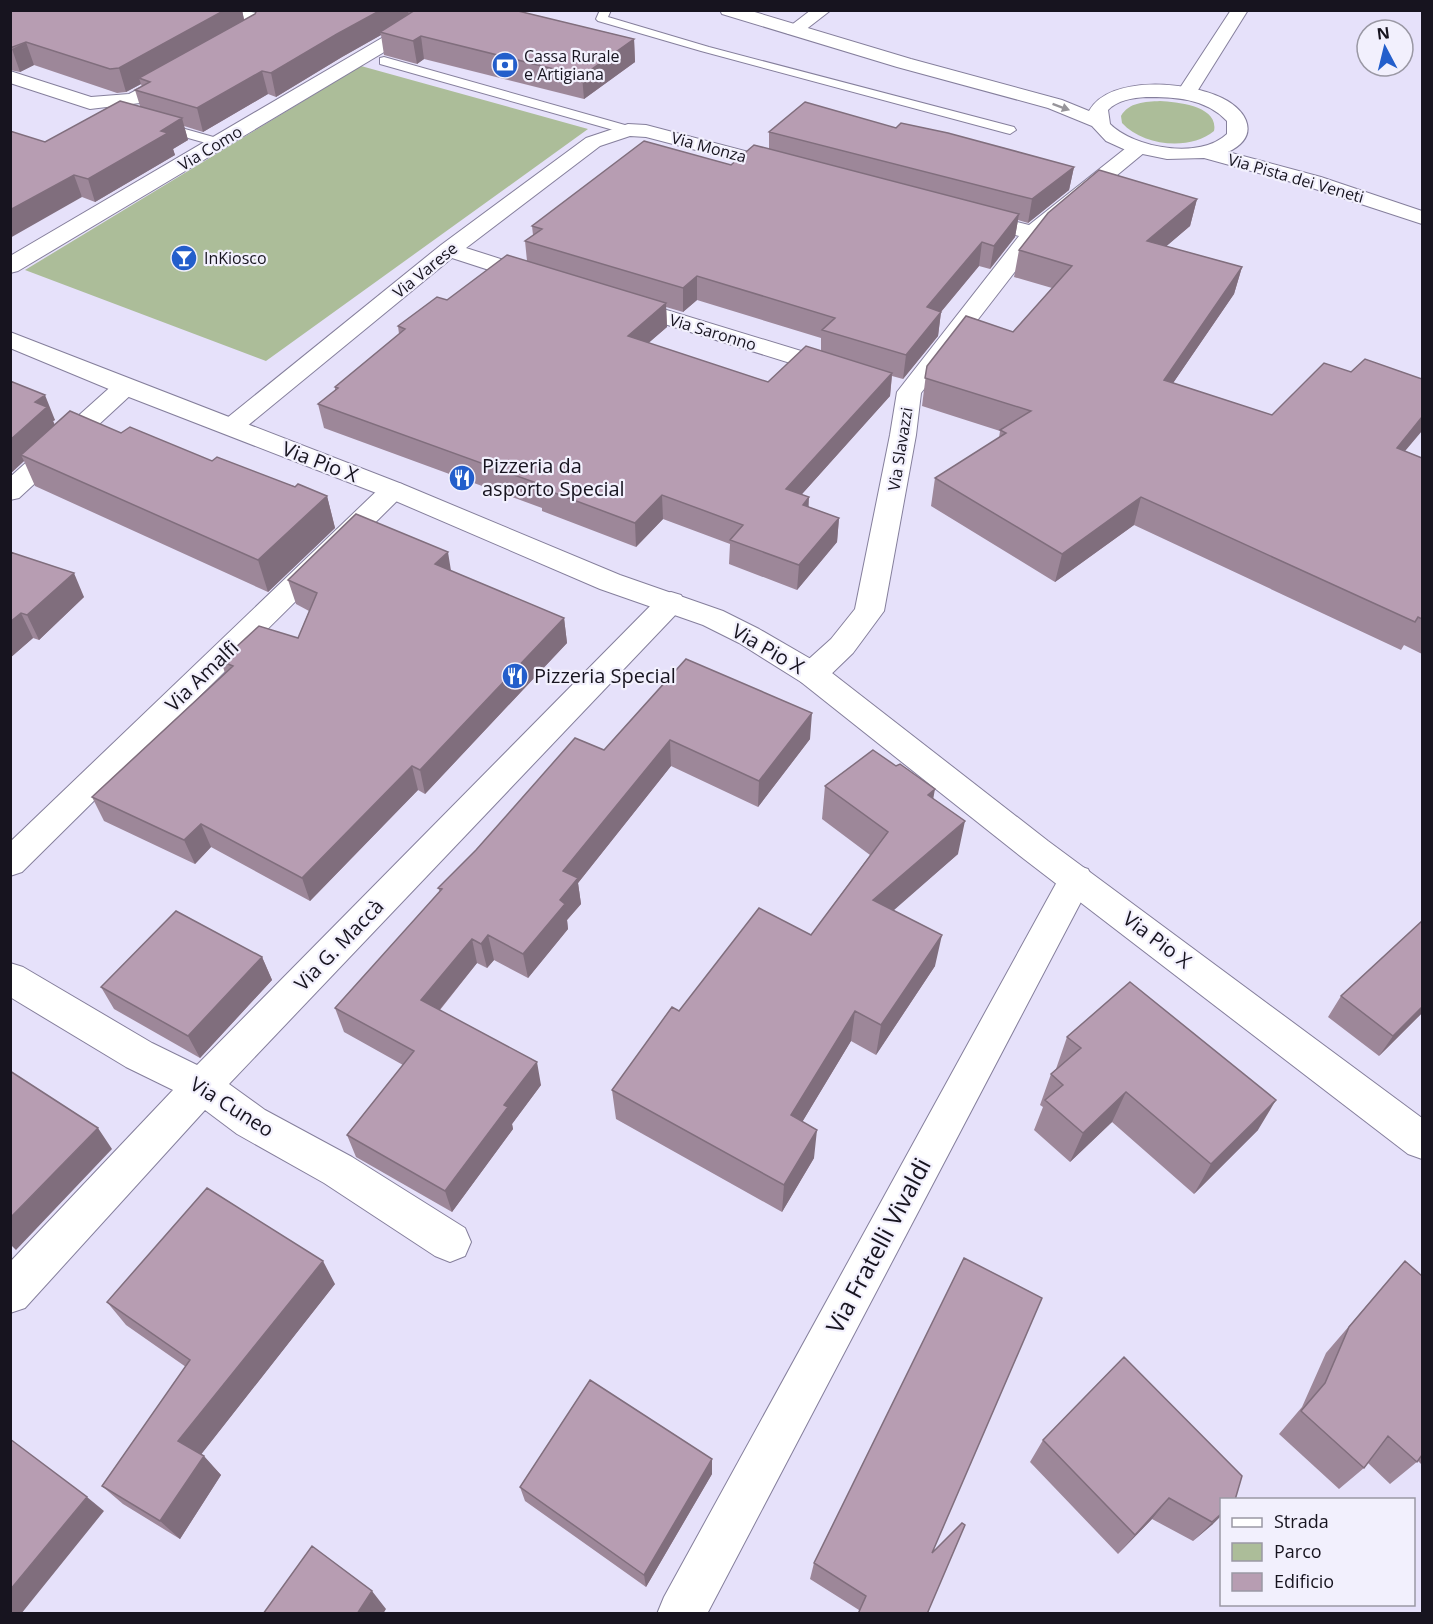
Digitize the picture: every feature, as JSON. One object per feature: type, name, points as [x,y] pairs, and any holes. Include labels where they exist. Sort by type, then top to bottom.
[{"type":"street","points":[[213,55],[253,31],[260,24],[250,17],[220,10]]},
{"type":"street","points":[[728,10],[904,63],[1113,98]]},
{"type":"street","points":[[794,30],[823,10]]},
{"type":"street","points":[[1186,94],[1240,10]]},
{"type":"street","name":"Via Como","points":[[10,266],[410,29]]},
{"type":"street","name":"Via Pista dei Veneti","points":[[904,63],[1055,104],[1098,122],[1112,136],[1138,148],[1171,153],[1203,153],[1250,163],[1388,205],[1422,218]]},
{"type":"street","points":[[10,76],[90,104],[133,99],[192,66]]},
{"type":"street","name":"Via Pista dei Veneti","points":[[1113,98],[1146,91],[1186,94],[1204,99],[1226,110],[1238,123],[1239,132],[1265,150],[1336,179],[1388,205]]},
{"type":"street","points":[[1098,122],[1097,113],[1102,105],[1113,98]]},
{"type":"street","name":"Via Monza","points":[[628,130],[646,131],[805,173]]},
{"type":"street","name":"Via Varese","points":[[231,427],[449,250],[593,142],[628,130]]},
{"type":"street","name":"Via Pista dei Veneti","points":[[1203,153],[1227,144],[1239,132]]},
{"type":"street","name":"Via Slavazzi","points":[[812,674],[842,646],[869,611],[901,447],[886,385],[1033,233],[1138,148]]},
{"type":"street","points":[[953,212],[1033,233]]},
{"type":"street","points":[[449,250],[561,285]]},
{"type":"street","name":"Via Saronno","points":[[606,299],[886,385]]},
{"type":"street","name":"Via Pio X","points":[[10,339],[125,387],[393,490],[610,582],[713,618],[749,636],[812,674],[1076,879],[1422,1141]]},
{"type":"street","points":[[10,492],[125,387]]},
{"type":"street","name":"Via Amalfi","points":[[10,863],[393,490]]},
{"type":"street","name":"Via G. Maccà","points":[[10,1293],[202,1086],[671,602]]},
{"type":"street","name":"Via Fratelli Vivaldi","points":[[681,1614],[1076,879]]},
{"type":"street","name":"Via Cuneo","points":[[10,978],[139,1055],[202,1086],[251,1122],[338,1170],[450,1242]]},
{"type":"lane","points":[[606,10],[602,19],[705,49],[1010,130]]},
{"type":"lane","points":[[384,61],[628,130]]},
{"type":"lane","points":[[151,123],[204,138],[212,141],[213,146]]},
{"type":"green space","points":[[361,66],[588,129],[266,361],[25,270]]},
{"type":"green space","points":[[1160,101],[1186,104],[1204,111],[1214,123],[1214,131],[1192,141],[1167,143],[1142,137],[1122,123],[1121,116],[1128,108]]},
{"type":"building","points":[[10,10],[225,10],[119,68],[110,69],[26,42],[10,48]]},
{"type":"building","points":[[257,10],[381,10],[271,73],[262,71],[197,108],[135,90],[150,82],[139,78],[255,14]]},
{"type":"building","points":[[415,10],[514,10],[634,39],[582,76],[421,36],[413,41],[380,32]]},
{"type":"building","points":[[120,101],[182,118],[161,131],[168,133],[88,179],[74,175],[10,210],[10,131],[45,142]]},
{"type":"building","points":[[805,102],[896,128],[901,123],[948,133],[1074,167],[1032,199],[769,132]]},
{"type":"building","points":[[644,141],[731,165],[754,145],[1019,214],[994,246],[982,242],[927,307],[941,312],[906,355],[822,330],[835,318],[697,276],[683,288],[525,241],[542,229],[532,226]]},
{"type":"building","points":[[1099,170],[1197,199],[1147,241],[1242,267],[1164,380],[1272,415],[1324,363],[1351,372],[1365,359],[1422,379],[1422,417],[1397,448],[1422,458],[1422,619],[1418,617],[1415,622],[1141,497],[1062,554],[935,478],[1006,433],[1000,430],[1031,411],[925,378],[927,366],[966,316],[1013,332],[1072,266],[1019,250],[1048,213]]},
{"type":"building","points":[[507,255],[666,303],[628,336],[768,382],[806,346],[892,373],[786,489],[809,497],[803,505],[839,518],[799,565],[730,540],[743,525],[662,495],[635,523],[539,487],[542,485],[318,404],[405,329],[398,326],[437,297],[447,300]]},
{"type":"building","points":[[10,381],[45,395],[35,402],[47,407],[10,440]]},
{"type":"building","points":[[70,411],[121,433],[130,427],[212,461],[217,457],[295,487],[298,484],[327,496],[258,560],[21,455]]},
{"type":"building","points":[[356,514],[448,552],[435,564],[564,618],[420,770],[412,766],[302,878],[201,824],[184,840],[92,797],[233,666],[221,661],[259,626],[298,638],[317,593],[288,580]]},
{"type":"building","points":[[10,552],[74,573],[27,615],[21,613],[10,622]]},
{"type":"building","points":[[686,659],[812,713],[759,781],[670,740],[563,871],[578,878],[560,900],[565,904],[523,954],[488,935],[481,944],[472,939],[421,1000],[537,1062],[504,1105],[508,1107],[445,1191],[347,1135],[414,1051],[335,1008],[442,889],[438,888],[476,850],[575,738],[604,750]]},
{"type":"building","points":[[873,750],[896,766],[900,764],[935,789],[928,795],[965,821],[873,900],[942,935],[881,1025],[855,1011],[791,1115],[817,1130],[784,1185],[612,1090],[672,1007],[679,1011],[759,908],[811,935],[888,832],[825,786]]},
{"type":"building","points":[[176,911],[262,957],[188,1036],[101,987]]},
{"type":"building","points":[[1422,921],[1422,1007],[1393,1036],[1341,996]]},
{"type":"building","points":[[1130,982],[1276,1100],[1211,1164],[1126,1092],[1083,1133],[1045,1100],[1063,1085],[1051,1074],[1081,1048],[1067,1037]]},
{"type":"building","points":[[10,1071],[98,1128],[10,1218]]},
{"type":"building","points":[[207,1188],[323,1261],[178,1441],[204,1456],[160,1521],[102,1486],[190,1360],[107,1302]]},
{"type":"building","points":[[964,1258],[1042,1298],[932,1553],[962,1523],[965,1525],[927,1614],[858,1614],[866,1596],[814,1563]]},
{"type":"building","points":[[1405,1261],[1422,1276],[1422,1455],[1417,1462],[1388,1436],[1364,1468],[1301,1411],[1325,1383],[1349,1327]]},
{"type":"building","points":[[1124,1357],[1242,1476],[1236,1498],[1220,1498],[1220,1515],[1212,1522],[1169,1498],[1135,1535],[1043,1440]]},
{"type":"building","points":[[590,1380],[712,1459],[644,1575],[520,1487]]},
{"type":"building","points":[[10,1439],[87,1497],[10,1590]]},
{"type":"building","points":[[312,1546],[372,1591],[357,1614],[263,1614]]},
{"type":"place","name":"Cassa Rurale e Artigiana","points":[[505,65]]},
{"type":"place","name":"InKiosco","points":[[184,258]]},
{"type":"place","name":"Pizzeria da asporto Special","points":[[462,478]]},
{"type":"place","name":"Pizzeria Special","points":[[515,676]]}]
